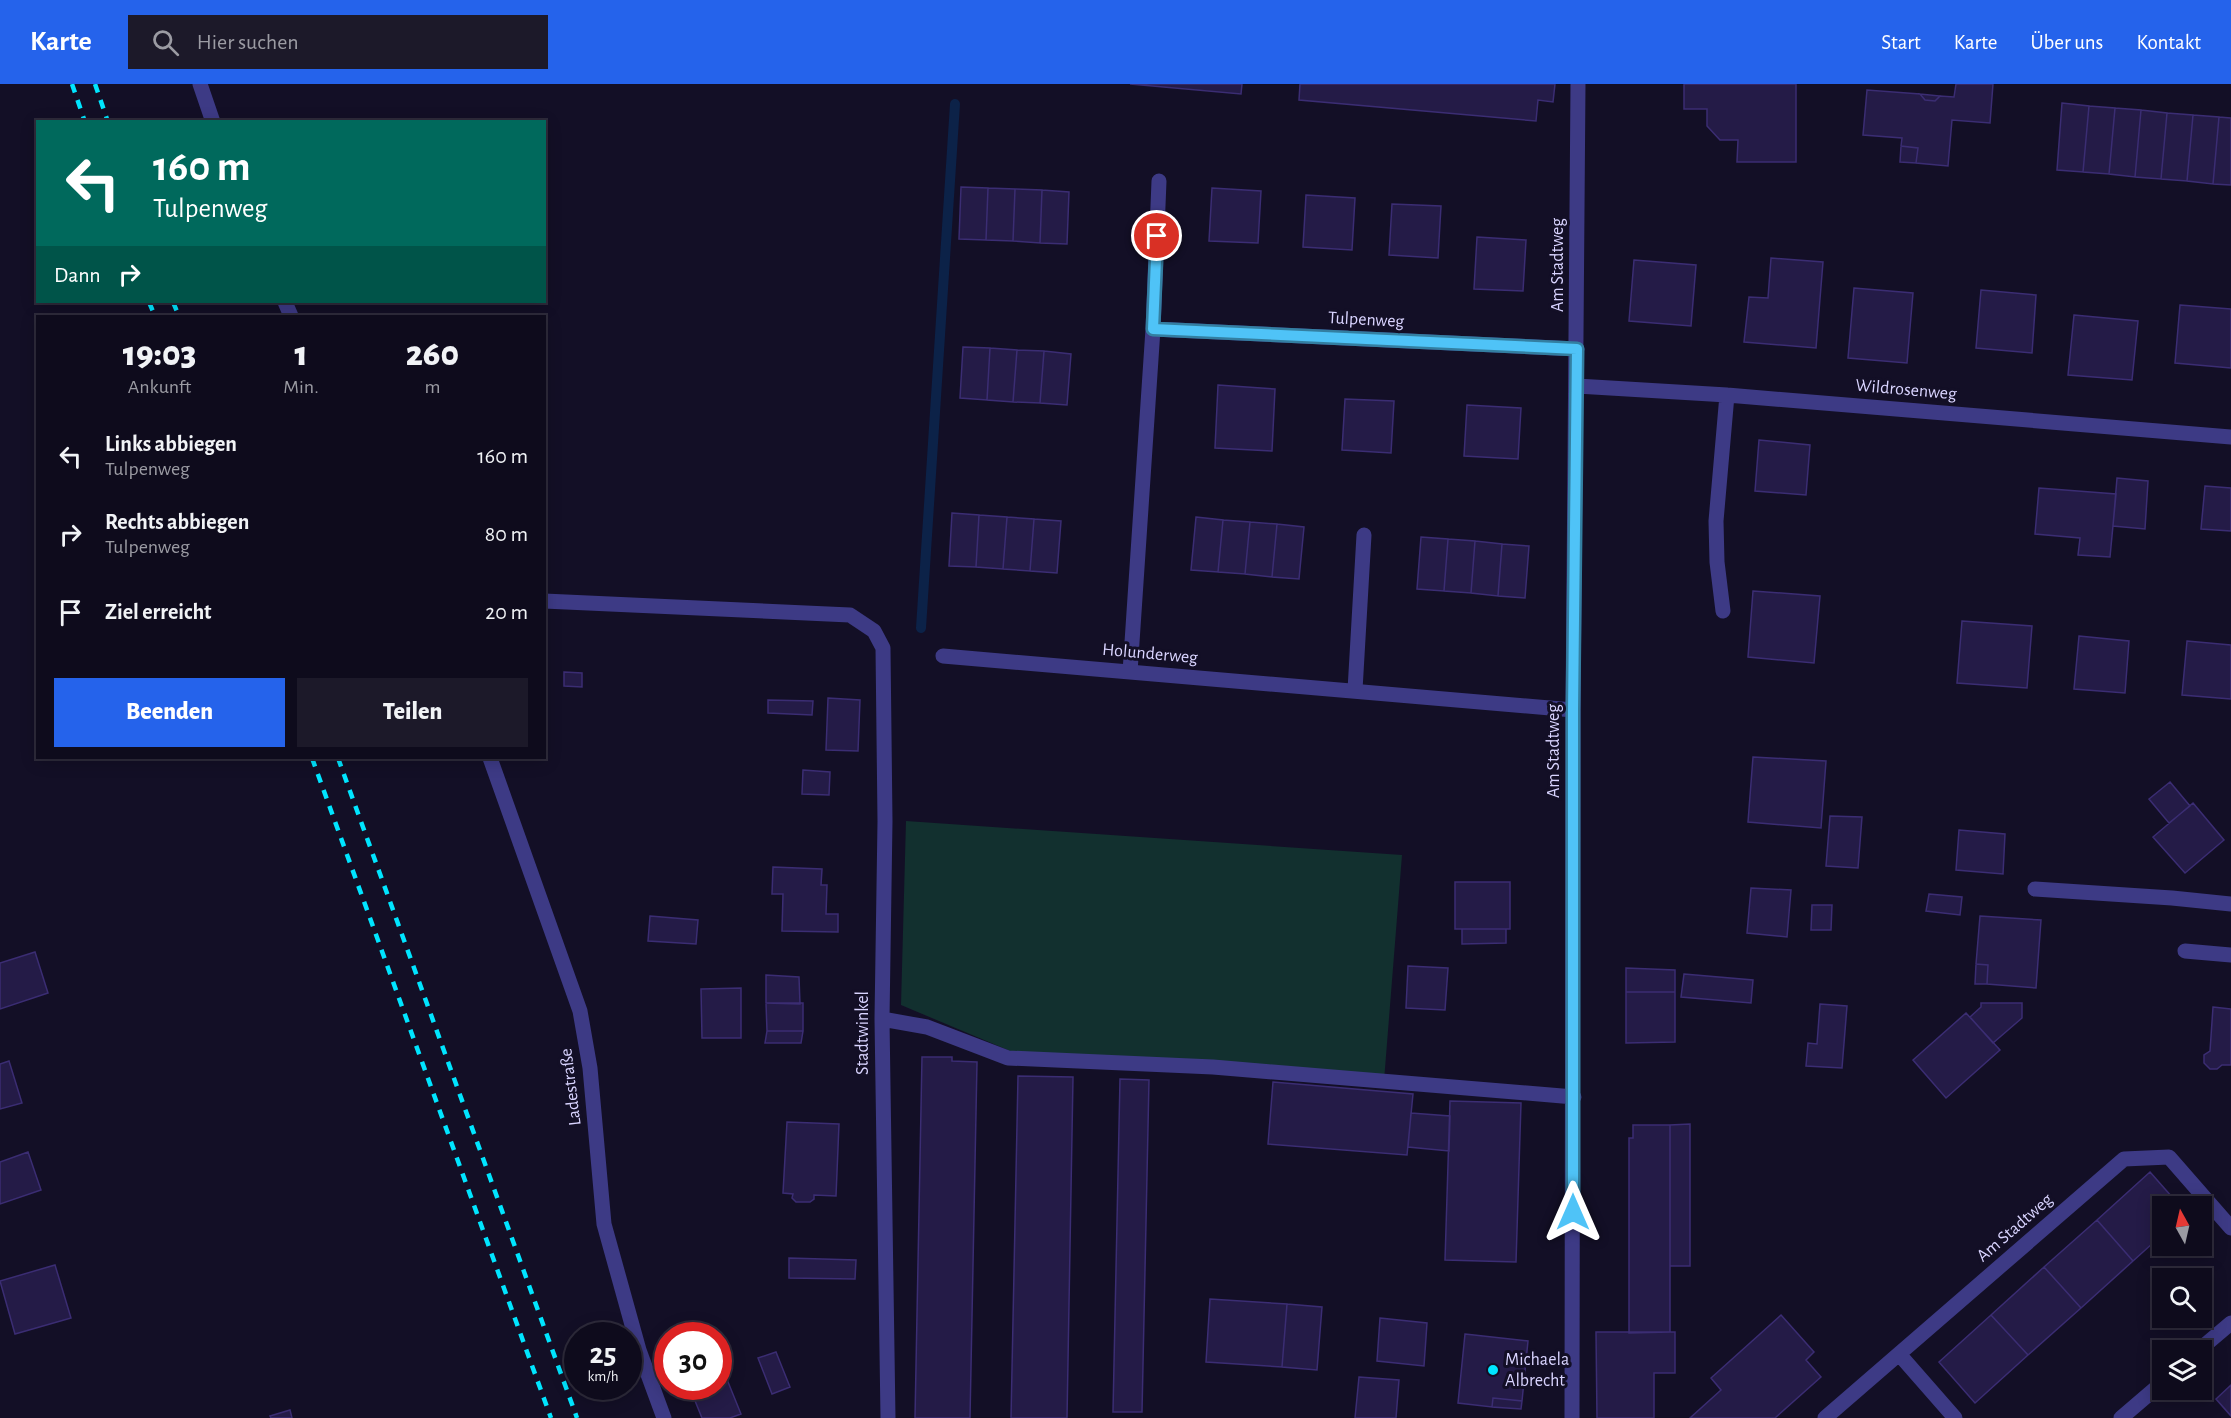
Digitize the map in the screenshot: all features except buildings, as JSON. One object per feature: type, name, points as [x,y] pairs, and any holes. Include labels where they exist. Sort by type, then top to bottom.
[{"type":"street","points":[[200,84],[212,120]]},
{"type":"street","name":"Am Stadtweg","points":[[1572,1418],[1573,710],[1578,84]]},
{"type":"street","points":[[1130,672],[1153,329],[1159,181]]},
{"type":"street","name":"Tulpenweg","points":[[1153,329],[1577,349]]},
{"type":"street","name":"Wildrosenweg","points":[[1577,386],[1727,395],[2231,436]]},
{"type":"street","points":[[1723,611],[1716,562],[1716,521],[1727,395]]},
{"type":"street","points":[[1355,690],[1364,535]]},
{"type":"street","name":"Stadtwinkel","points":[[546,601],[850,615],[874,631],[883,648],[885,821],[882,1019],[888,1418]]},
{"type":"street","name":"Holunderweg","points":[[943,656],[1573,710]]},
{"type":"street","name":"Ladestraße","points":[[490,759],[580,1011],[590,1068],[604,1224],[639,1350],[664,1418]]},
{"type":"street","points":[[2035,889],[2231,904]]},
{"type":"street","points":[[2185,951],[2231,956]]},
{"type":"street","points":[[882,1019],[927,1027],[1008,1058],[1213,1067],[1574,1097]]},
{"type":"street","name":"Am Stadtweg","points":[[1825,1418],[2124,1159],[2169,1157],[2231,1228]]},
{"type":"street","points":[[2211,1340],[2231,1323]]},
{"type":"street","points":[[1899,1354],[1955,1418]]},
{"type":"street","points":[[2121,1418],[2152,1391]]},
{"type":"green space","points":[[906,821],[1402,855],[1384,1081],[1015,1053],[901,1005]]},
{"type":"waterway","points":[[921,628],[955,104]]},
{"type":"railway","points":[[72,84],[84,120]]},
{"type":"railway","points":[[95,84],[107,120]]},
{"type":"railway","points":[[149,303],[155,315]]},
{"type":"railway","points":[[173,303],[179,315]]},
{"type":"railway","points":[[312,759],[551,1418]]},
{"type":"railway","points":[[338,759],[577,1418]]},
{"type":"place","name":"Michaela Albrecht","points":[[1493,1370]]},
{"type":"route","points":[[1157,236],[1153,329],[1577,349],[1573,710],[1573,1212]]}]
